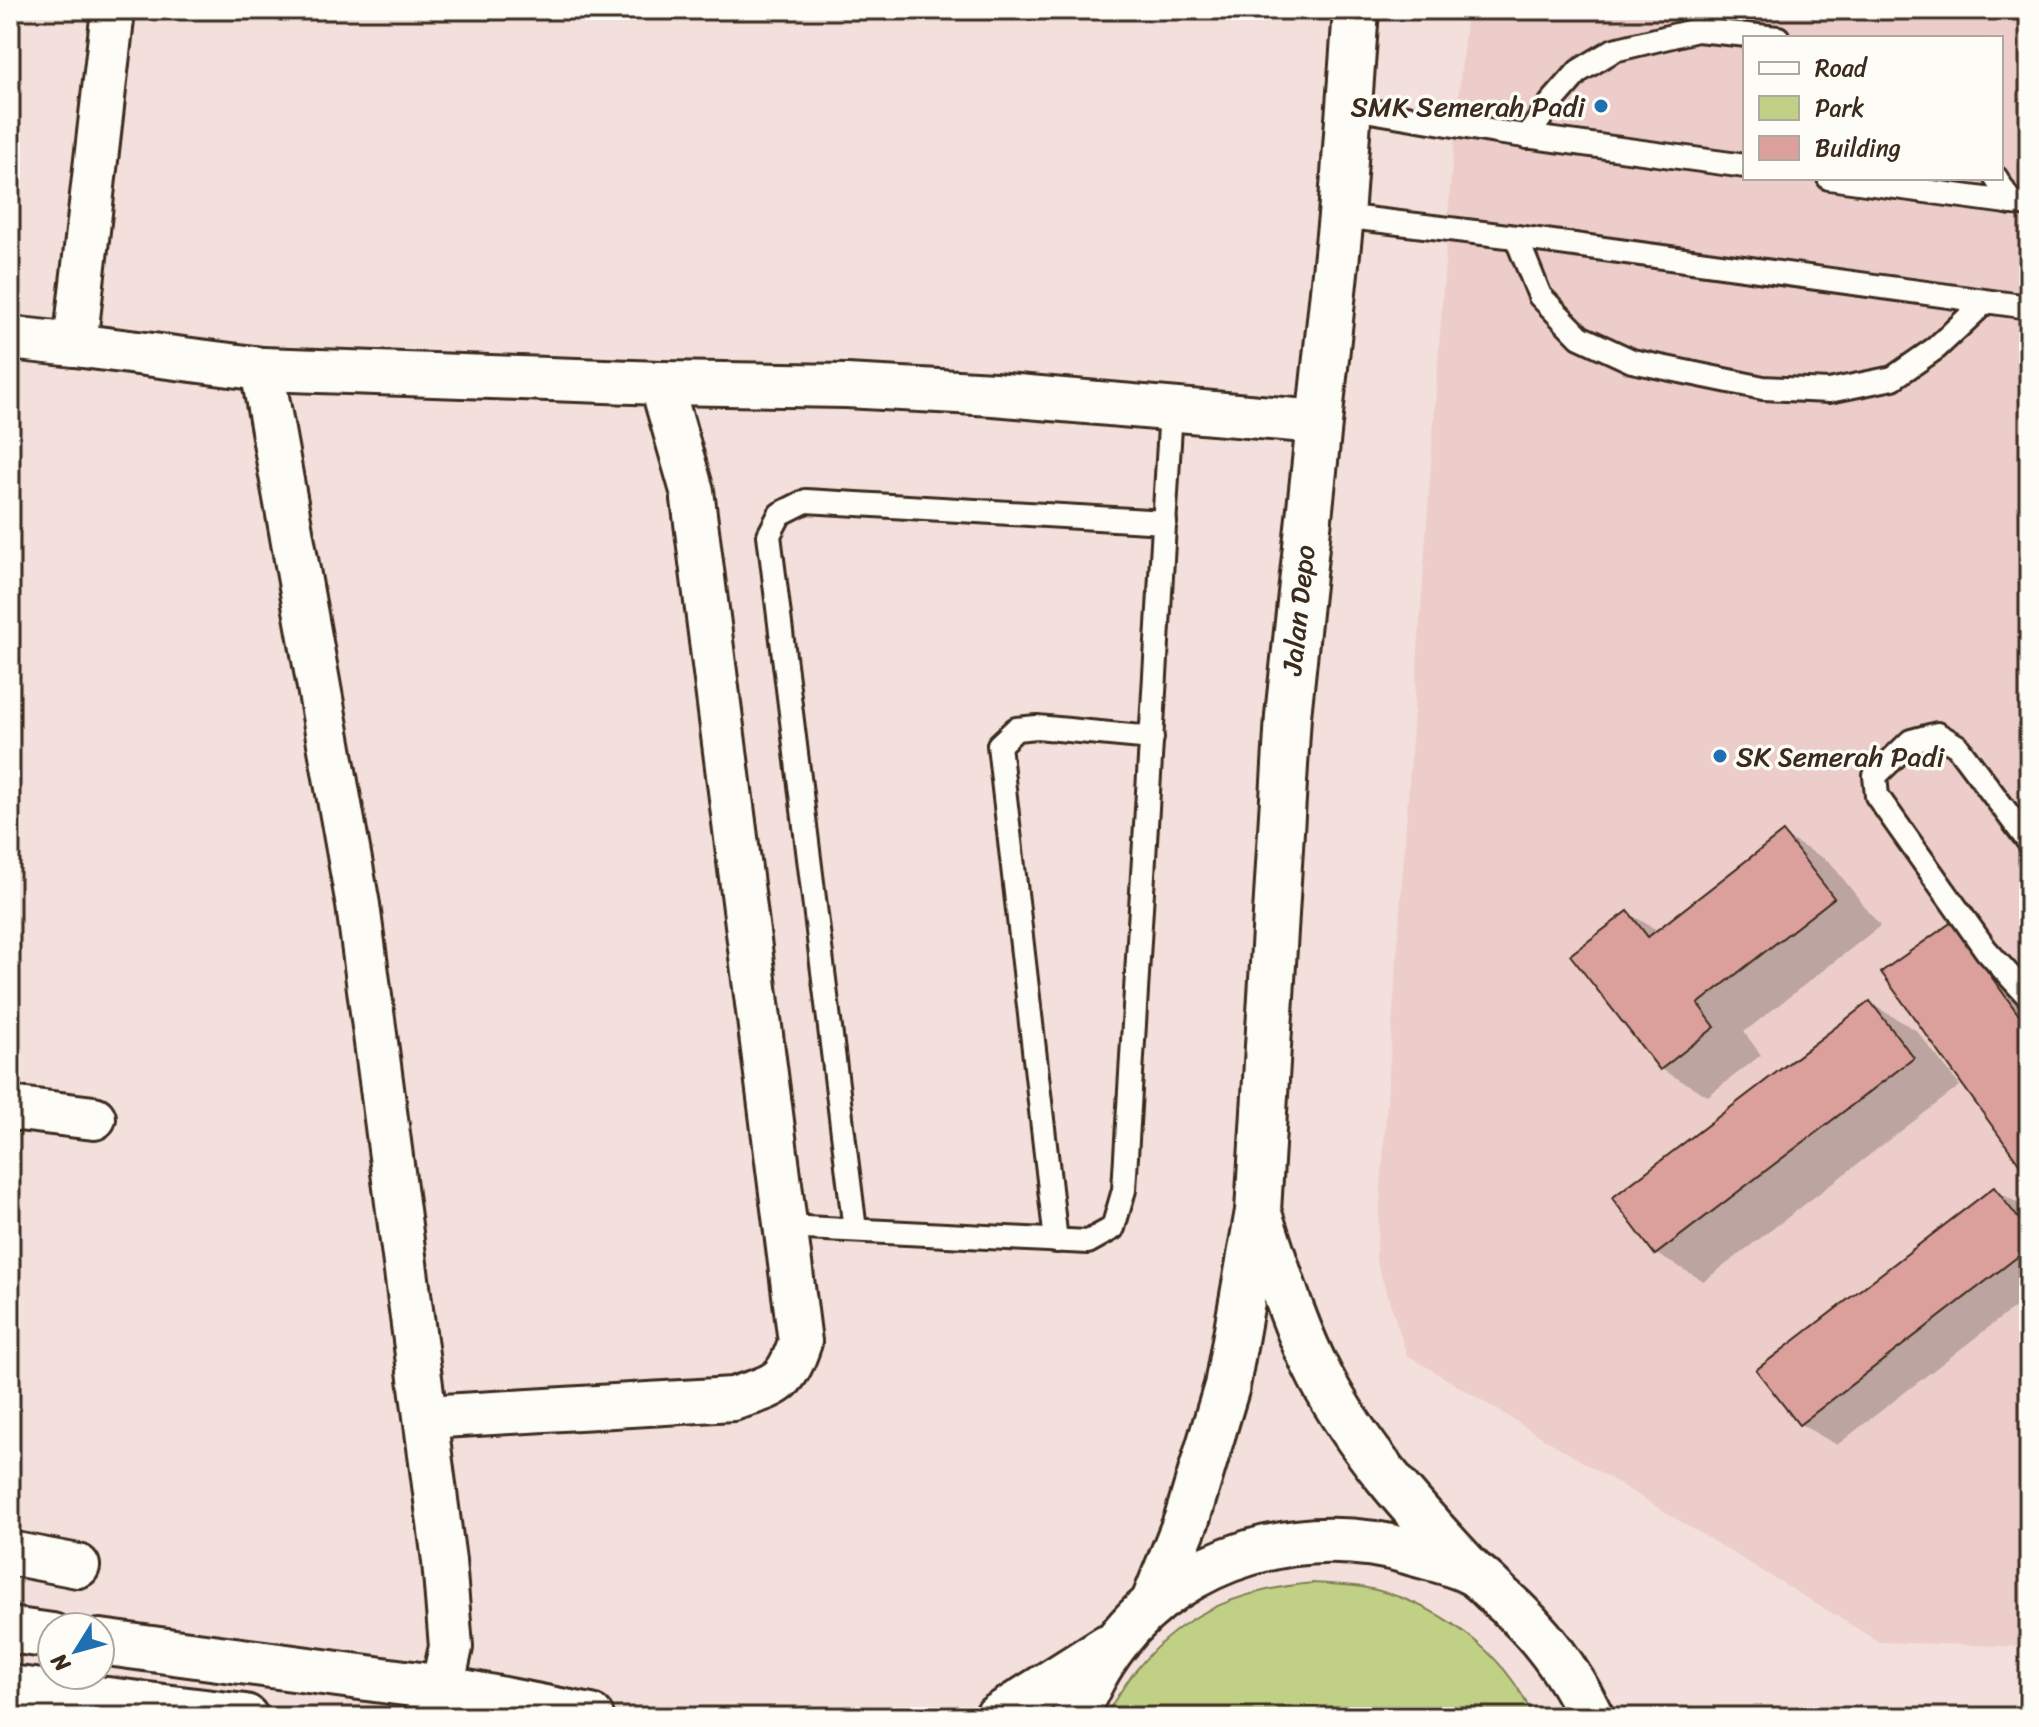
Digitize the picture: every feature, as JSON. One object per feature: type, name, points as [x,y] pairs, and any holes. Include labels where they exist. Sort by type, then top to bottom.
[{"type":"street","points":[[75,345],[113,10]]},
{"type":"street","name":"Jalan Depo","points":[[1153,1604],[1187,1519],[1215,1431],[1227,1386],[1258,1211],[1288,716],[1341,216],[1356,10]]},
{"type":"street","points":[[10,338],[262,369],[846,386],[994,394],[1318,422]]},
{"type":"street","points":[[262,369],[358,905],[426,1417],[451,1647],[442,1688]]},
{"type":"street","points":[[426,1417],[733,1399],[774,1386],[791,1368],[800,1342],[692,491],[661,383]]},
{"type":"street","points":[[10,1108],[94,1118]]},
{"type":"street","points":[[1258,1211],[1294,1319],[1321,1378],[1362,1442],[1409,1504],[1474,1573],[1527,1621],[1558,1657],[1591,1717]]},
{"type":"street","points":[[1074,1717],[1092,1679],[1118,1641],[1153,1604],[1186,1580],[1257,1549],[1310,1540],[1353,1540],[1386,1545],[1474,1573]]},
{"type":"street","points":[[10,1553],[78,1566]]},
{"type":"street","points":[[10,1630],[36,1634]]},
{"type":"street","points":[[997,1717],[1118,1641]]},
{"type":"street","points":[[116,1644],[442,1688],[591,1717]]},
{"type":"street","points":[[10,1688],[245,1717]]},
{"type":"lane","points":[[1527,137],[1579,71],[1614,50],[1697,30],[1758,36]]},
{"type":"lane","points":[[1347,107],[1527,137],[1743,166]]},
{"type":"lane","points":[[1844,180],[2020,204]]},
{"type":"lane","points":[[1998,180],[2020,204]]},
{"type":"lane","points":[[1341,216],[2029,307]]},
{"type":"lane","points":[[1516,237],[1540,296],[1580,337],[1632,361],[1763,388],[1829,391],[1893,378],[1936,348],[1984,303]]},
{"type":"lane","points":[[785,1227],[1088,1242],[1113,1228],[1124,1190],[1171,410]]},
{"type":"lane","points":[[855,1230],[769,535],[780,514],[806,501],[1165,522]]},
{"type":"lane","points":[[1056,1241],[999,745],[1016,729],[1037,727],[1152,738]]},
{"type":"lane","points":[[2029,842],[1957,746],[1937,734],[1911,741],[1875,776],[1877,796],[1986,950],[2029,997]]},
{"type":"shaded area","name":"SK Semerah Padi","points":[[1467,10],[2029,10],[2029,1647],[1879,1642],[1407,1355],[1376,1260],[1451,175]]},
{"type":"green space","points":[[1313,1583],[1356,1586],[1389,1594],[1440,1616],[1464,1632],[1504,1670],[1533,1717],[1105,1717],[1144,1661],[1190,1621],[1216,1606],[1245,1596]]},
{"type":"building","points":[[1783,832],[1834,898],[1698,1004],[1715,1027],[1660,1070],[1570,955],[1628,911],[1648,937]]},
{"type":"building","points":[[1952,922],[2029,1029],[2029,1177],[1881,972]]},
{"type":"building","points":[[1870,1001],[1914,1058],[1655,1255],[1612,1198]]},
{"type":"building","points":[[1994,1187],[2029,1232],[2029,1248],[1799,1425],[1756,1370]]},
{"type":"place","name":"SMK Semerah Padi","points":[[1601,106]]},
{"type":"place","name":"SK Semerah Padi","points":[[1720,756]]}]
